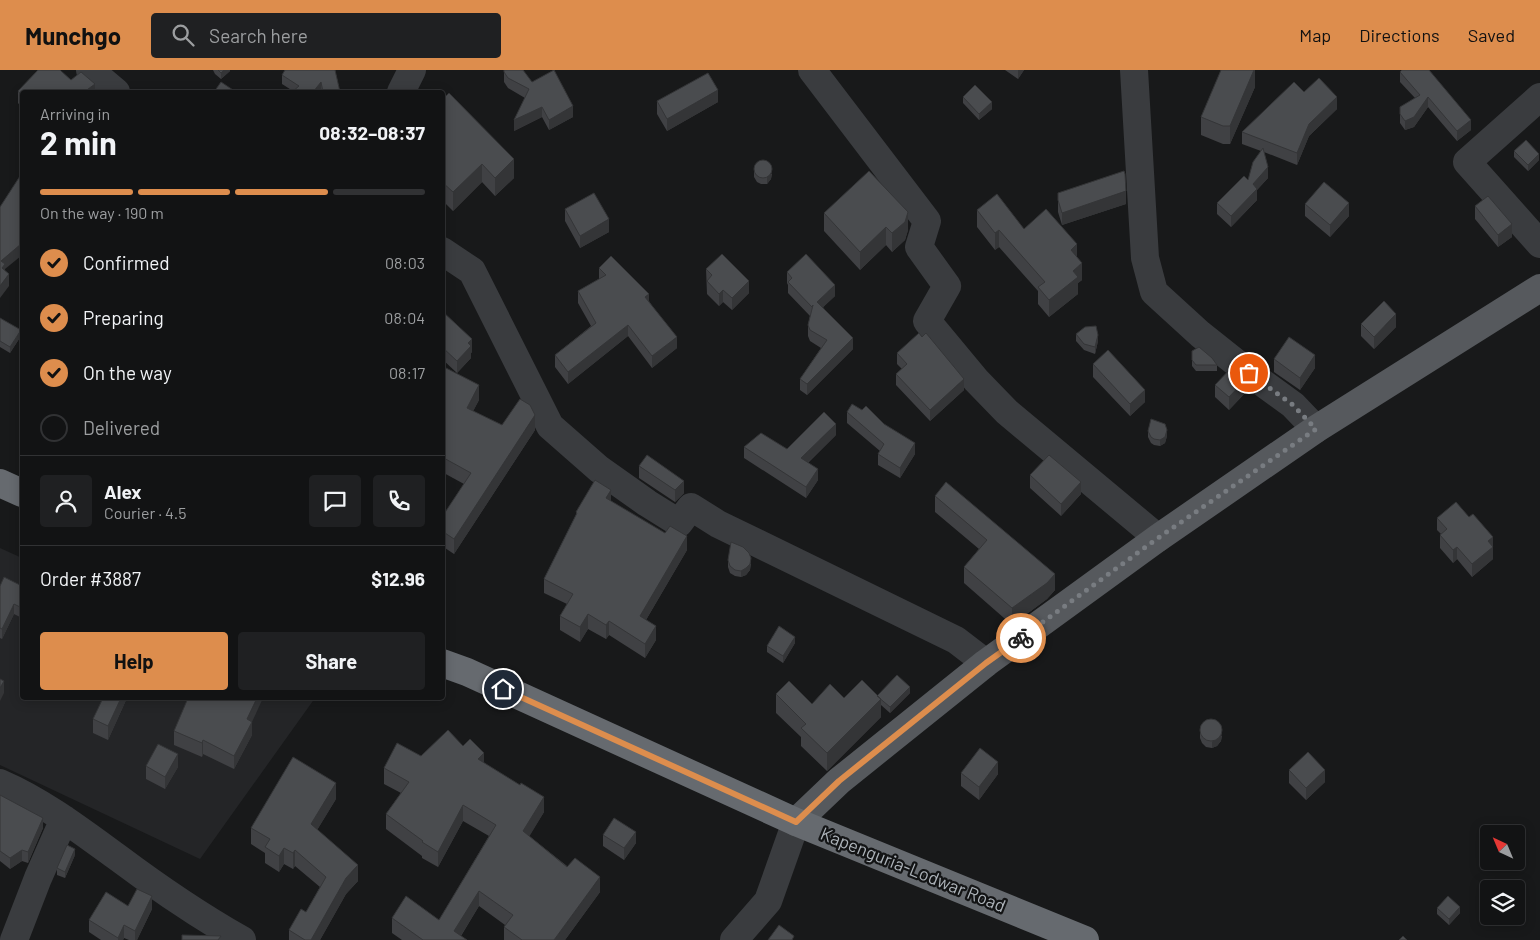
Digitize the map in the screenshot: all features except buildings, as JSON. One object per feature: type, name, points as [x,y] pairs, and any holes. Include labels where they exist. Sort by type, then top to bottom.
[{"type":"highway","points":[[0,483],[20,491]]},
{"type":"highway","name":"Kapenguria-Lodwar Road","points":[[445,664],[467,672],[796,822],[1084,940]]},
{"type":"main road","points":[[796,822],[839,781],[986,663],[1158,538],[1316,429],[1540,288]]},
{"type":"street","points":[[90,70],[114,90]]},
{"type":"street","points":[[402,90],[412,70]]},
{"type":"street","points":[[812,70],[927,221],[919,247],[947,286],[927,321],[976,380],[1007,412],[1158,538]]},
{"type":"street","points":[[1134,70],[1145,258],[1154,292],[1200,334],[1293,405],[1316,429]]},
{"type":"street","points":[[1540,97],[1467,162],[1540,244]]},
{"type":"street","points":[[445,253],[472,271],[550,426],[599,469],[679,523],[691,507],[718,524],[956,640],[986,663]]},
{"type":"street","points":[[0,783],[13,788],[64,819],[182,904],[242,940]]},
{"type":"street","points":[[14,940],[64,819]]},
{"type":"street","points":[[734,940],[768,901],[796,822]]},
{"type":"shaded area","points":[[0,548],[20,557],[20,700],[314,700],[200,859],[0,765]]},
{"type":"way so far","points":[[1021,638],[1158,538],[1316,429],[1293,405],[1249,373]]},
{"type":"route","points":[[503,689],[796,822],[839,781],[986,663],[1021,638]]}]
